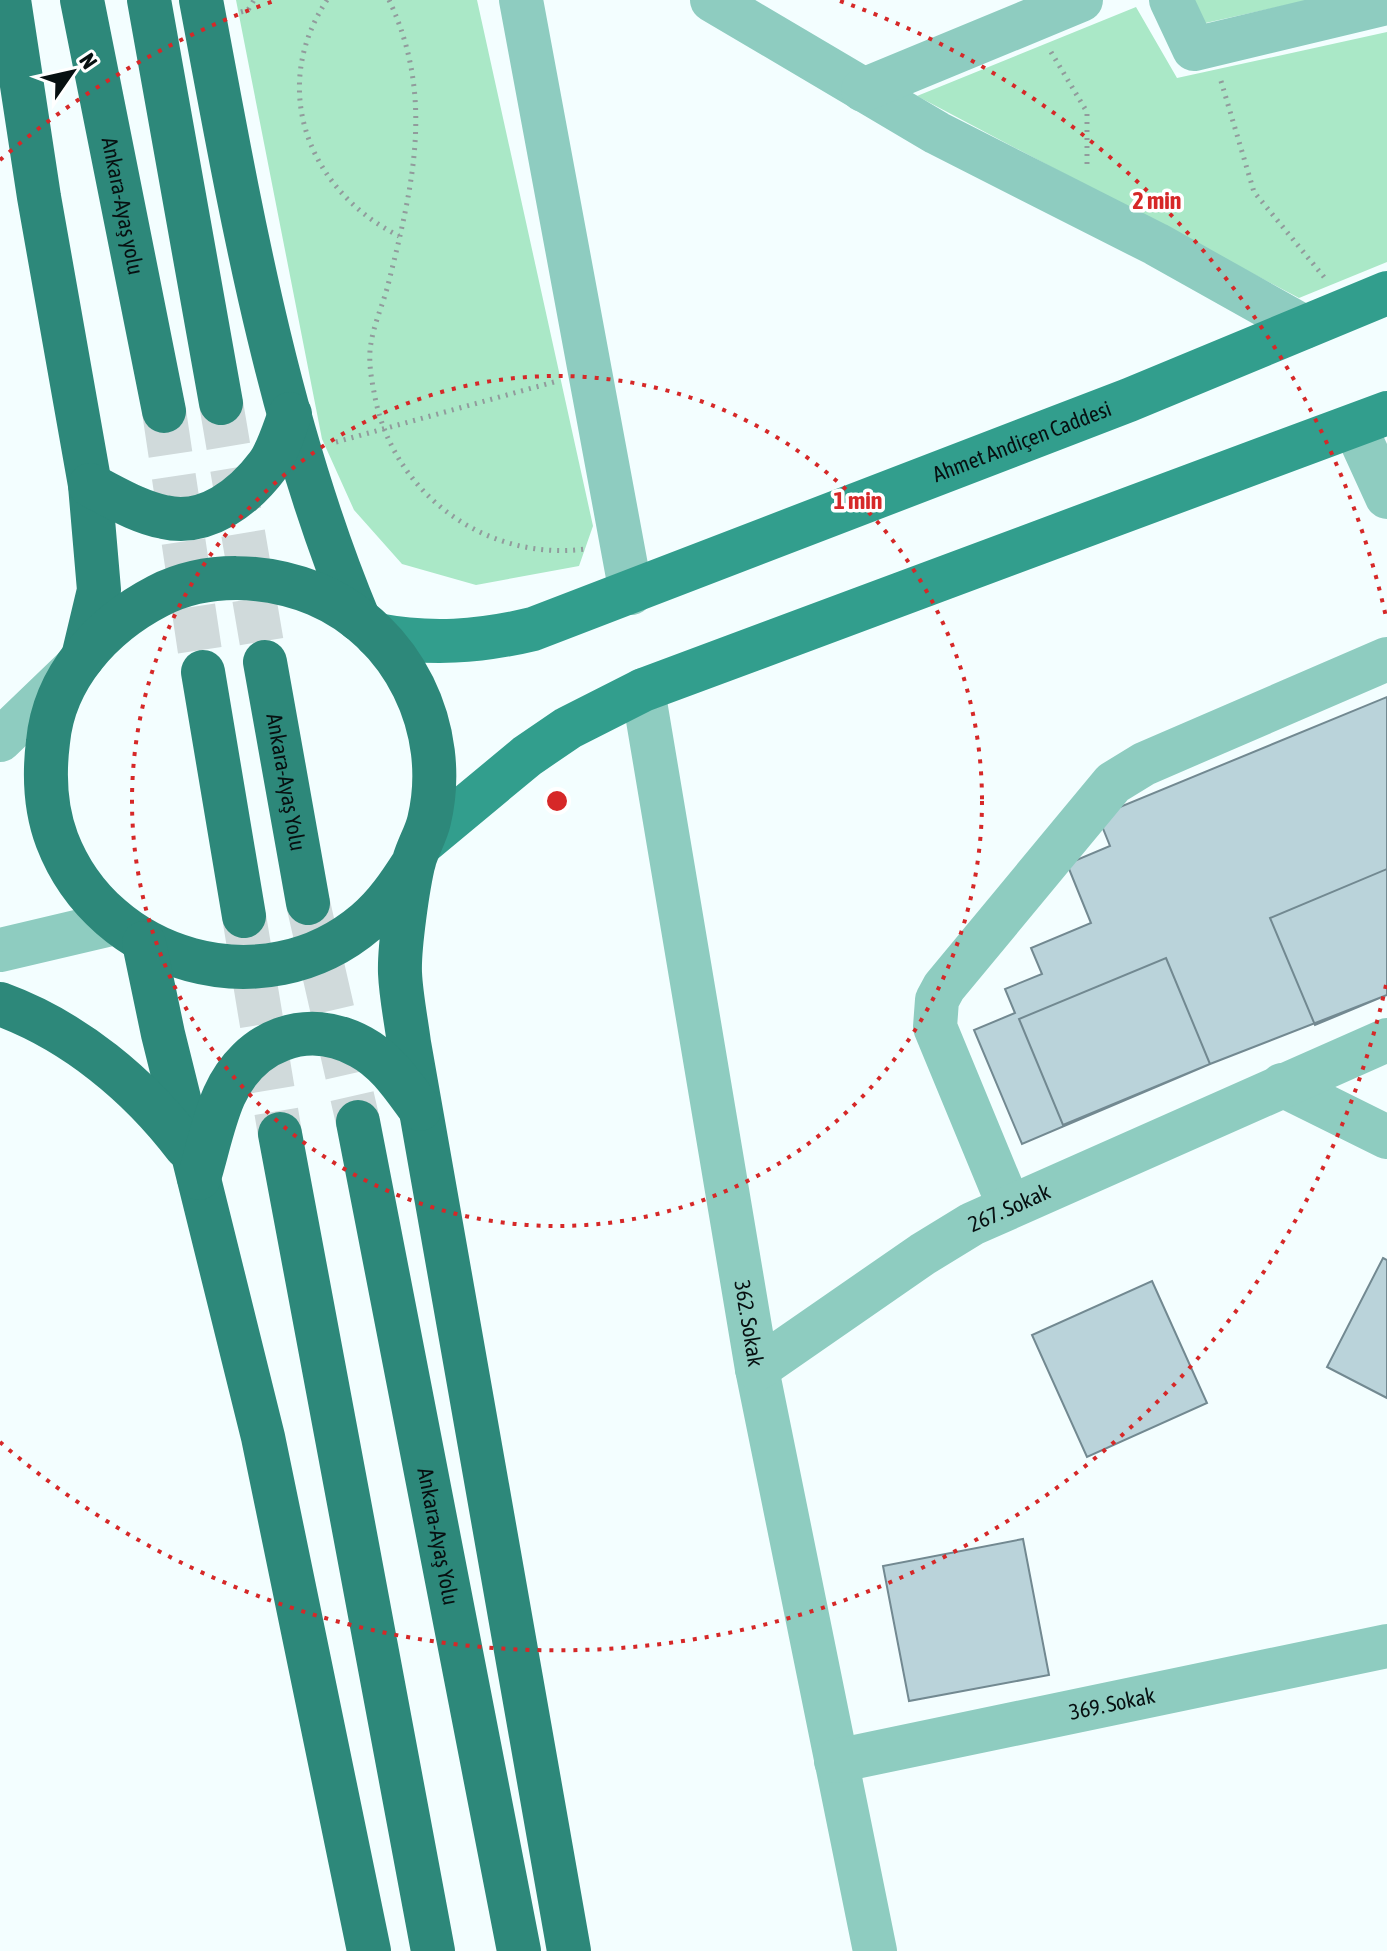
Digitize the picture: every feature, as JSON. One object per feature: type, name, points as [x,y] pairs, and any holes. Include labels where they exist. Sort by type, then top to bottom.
[{"type":"highway","points":[[9,0],[41,213],[90,485],[99,590],[78,663]]},
{"type":"highway","name":"Ankara-Ayaş yolu","points":[[82,0],[164,411]]},
{"type":"highway","points":[[149,0],[221,403]]},
{"type":"highway","points":[[201,0],[274,353],[296,433],[367,627]]},
{"type":"highway","points":[[90,485],[165,518],[193,519],[212,513],[230,502],[296,433]]},
{"type":"highway","points":[[418,853],[393,895],[366,923],[333,945],[297,960],[258,968],[219,967],[180,959],[129,933],[90,898],[70,869],[56,837],[47,803],[45,768],[49,733],[59,699],[78,663],[101,635],[133,609],[170,590],[211,579],[252,578],[293,585],[332,601],[367,627],[396,656],[418,694],[432,735],[435,778],[429,821],[418,853],[400,972],[421,1111],[569,1951]]},
{"type":"highway","name":"Ankara-Ayaş Yolu","points":[[265,662],[308,903]]},
{"type":"highway","points":[[203,672],[244,916]]},
{"type":"highway","points":[[129,933],[196,1167],[263,1437],[369,1951]]},
{"type":"highway","points":[[0,1004],[45,1024],[112,1069],[169,1124],[196,1167]]},
{"type":"highway","points":[[196,1167],[224,1096],[244,1064],[260,1049],[298,1033],[331,1035],[361,1047],[388,1067],[421,1111]]},
{"type":"highway","name":"Ankara-Ayaş Yolu","points":[[358,1122],[519,1951]]},
{"type":"highway","points":[[280,1134],[433,1951]]},
{"type":"main road","name":"Ahmet Andiçen Caddesi","points":[[367,627],[421,643],[492,639],[533,629],[1129,400],[1368,300]]},
{"type":"main road","points":[[418,853],[499,776],[548,742],[643,690],[1371,420]]},
{"type":"street","points":[[521,0],[631,593]]},
{"type":"street","points":[[712,0],[863,90],[1304,327]]},
{"type":"street","points":[[863,90],[1081,0]]},
{"type":"street","points":[[1171,0],[1194,49],[1387,3]]},
{"type":"street","points":[[1371,420],[1387,497]]},
{"type":"street","points":[[1009,1206],[935,1027],[937,1000],[944,987],[1113,783],[1144,764],[1387,659]]},
{"type":"street","points":[[0,740],[78,663]]},
{"type":"street","name":"362. Sokak","points":[[643,690],[757,1369],[875,1951]]},
{"type":"street","points":[[0,950],[129,933]]},
{"type":"street","name":"267. Sokak","points":[[757,1369],[923,1254],[1009,1206],[1387,1040]]},
{"type":"street","points":[[1282,1085],[1387,1137]]},
{"type":"street","name":"369. Sokak","points":[[836,1761],[1387,1646]]},
{"type":"path","points":[[327,0],[304,51],[300,104],[306,132],[331,184],[373,223],[399,236]]},
{"type":"path","points":[[389,0],[410,54],[418,117],[416,150],[399,236],[371,344],[371,376],[383,428],[413,481],[457,521],[486,536],[516,546],[548,550],[622,544]]},
{"type":"path","points":[[1033,20],[1087,112],[1088,209]]},
{"type":"path","points":[[1211,45],[1254,192],[1368,300]]},
{"type":"path","points":[[296,433],[383,428],[590,372]]},
{"type":"green space","points":[[236,0],[477,0],[593,526],[579,566],[476,585],[402,564],[354,510],[322,439]]},
{"type":"green space","points":[[1191,0],[1309,0],[1201,24]]},
{"type":"green space","points":[[1136,7],[1177,78],[1387,32],[1387,262],[1299,298],[917,96]]},
{"type":"building","points":[[1387,697],[1387,995],[1210,1064],[1022,1144],[974,1030],[1015,1013],[1005,989],[1042,974],[1031,948],[1091,923],[1067,864],[1110,846],[1098,816]]},
{"type":"building","points":[[1387,869],[1387,995],[1315,1025],[1270,918]]},
{"type":"building","points":[[1166,958],[1210,1064],[1063,1125],[1019,1019]]},
{"type":"building","points":[[1383,1258],[1387,1260],[1387,1398],[1327,1367]]},
{"type":"building","points":[[1152,1281],[1207,1403],[1087,1457],[1032,1335]]},
{"type":"building","points":[[1023,1539],[1049,1675],[909,1701],[883,1566]]},
{"type":"tunnel","points":[[221,403],[265,662]]},
{"type":"tunnel","points":[[164,411],[203,672]]},
{"type":"tunnel","points":[[308,903],[358,1122]]},
{"type":"tunnel","points":[[244,916],[280,1134]]}]
